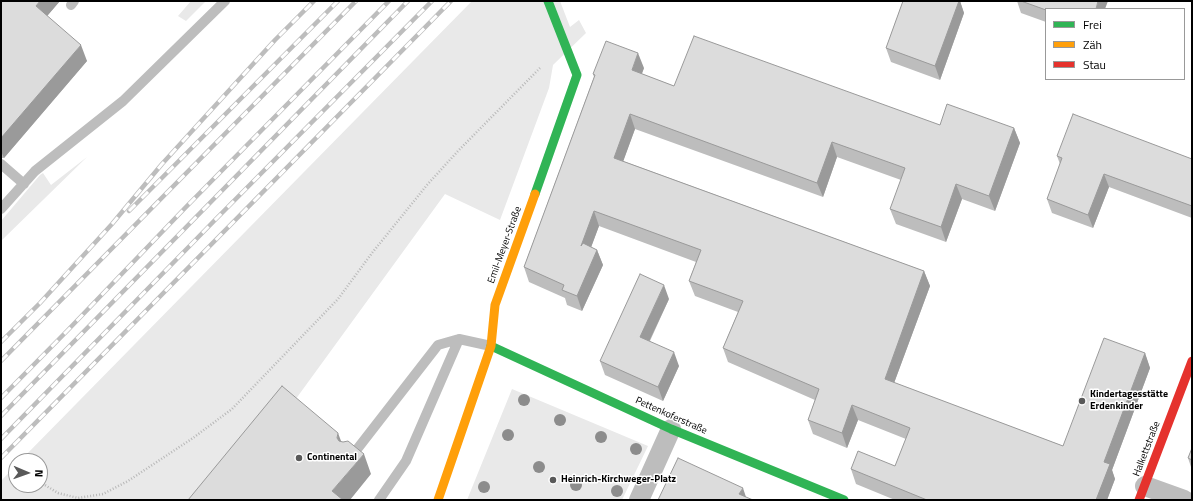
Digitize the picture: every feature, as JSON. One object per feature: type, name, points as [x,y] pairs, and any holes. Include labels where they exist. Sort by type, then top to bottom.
[{"type":"street","name":"Emil-Meyer-Straße","points":[[438,500],[491,346],[495,305],[577,75],[548,1]]},
{"type":"street","name":"Pettenkoferstraße","points":[[491,346],[671,429],[844,500]]},
{"type":"street","name":"Halkettstraße","points":[[1142,493],[1192,361]]},
{"type":"street","points":[[639,500],[671,429]]},
{"type":"street","points":[[1142,493],[1184,500]]},
{"type":"lane","points":[[1,209],[35,171],[123,101],[225,1]]},
{"type":"lane","points":[[1,164],[24,184]]},
{"type":"lane","points":[[352,457],[438,345],[459,339],[491,346]]},
{"type":"lane","points":[[380,500],[406,461],[459,339]]},
{"type":"path","points":[[48,487],[58,493],[78,498],[103,494],[128,481],[193,438],[232,409],[338,299],[372,253],[427,185],[458,151],[540,68]]},
{"type":"shaded area","points":[[191,1],[206,1],[186,21],[178,16]]},
{"type":"shaded area","points":[[472,1],[560,1],[570,27],[579,20],[586,33],[553,65],[549,88],[500,220],[445,194],[290,407],[213,500],[1,500],[1,481],[8,474],[8,493],[48,493],[48,453],[28,453]]},
{"type":"shaded area","points":[[87,157],[1,241],[1,221],[40,175],[43,173],[51,185]]},
{"type":"shaded area","points":[[512,389],[648,446],[622,500],[467,500]]},
{"type":"building","points":[[1,1],[40,1],[36,6],[81,45],[1,138]]},
{"type":"building","points":[[903,1],[959,1],[935,66],[886,48]]},
{"type":"building","points":[[1021,1],[1098,1],[1096,8],[1045,8],[1045,10]]},
{"type":"building","points":[[694,36],[940,125],[947,104],[1014,128],[989,196],[956,184],[941,227],[890,209],[905,168],[832,142],[817,183],[630,114],[614,158],[924,271],[885,379],[1063,446],[1104,338],[1145,353],[1104,462],[1110,464],[1096,500],[927,500],[851,469],[858,451],[895,466],[910,428],[852,405],[842,433],[808,420],[819,389],[723,348],[743,301],[689,281],[701,250],[594,211],[581,246],[583,243],[597,250],[577,296],[562,290],[564,285],[524,267],[595,75],[593,74],[606,41],[638,53],[632,70],[674,86]]},
{"type":"building","points":[[1073,114],[1192,159],[1192,206],[1104,174],[1088,215],[1047,199],[1062,158],[1057,156]]},
{"type":"building","points":[[640,274],[664,285],[640,337],[674,352],[658,387],[600,361]]},
{"type":"building","name":"Continental","points":[[282,386],[338,433],[337,438],[339,441],[348,441],[364,454],[332,491],[343,500],[188,500]]},
{"type":"building","points":[[1192,448],[1192,460],[1188,458]]},
{"type":"building","points":[[678,458],[743,488],[739,494],[753,500],[658,500]]},
{"type":"railway","points":[[1,342],[40,303],[112,224],[162,164],[275,40],[314,1]]},
{"type":"railway","points":[[129,211],[338,1]]},
{"type":"railway","points":[[1,361],[356,1]]},
{"type":"railway","points":[[1,398],[389,1]]},
{"type":"railway","points":[[1,416],[408,1]]},
{"type":"railway","points":[[1,439],[432,1]]},
{"type":"railway","points":[[1,458],[451,1]]},
{"type":"traffic: fast","points":[[535,194],[577,75],[548,1]]},
{"type":"traffic: fast","points":[[491,346],[671,429],[844,500]]},
{"type":"traffic: slow","points":[[438,500],[491,346],[495,305],[535,194]]},
{"type":"traffic: jam","points":[[1139,500],[1192,361]]},
{"type":"place","name":"Kindertagesstätte Erdenkinder","points":[[1082,401]]},
{"type":"place","name":"Continental","points":[[299,458]]},
{"type":"place","name":"Heinrich-Kirchweger-Platz","points":[[553,480]]}]
